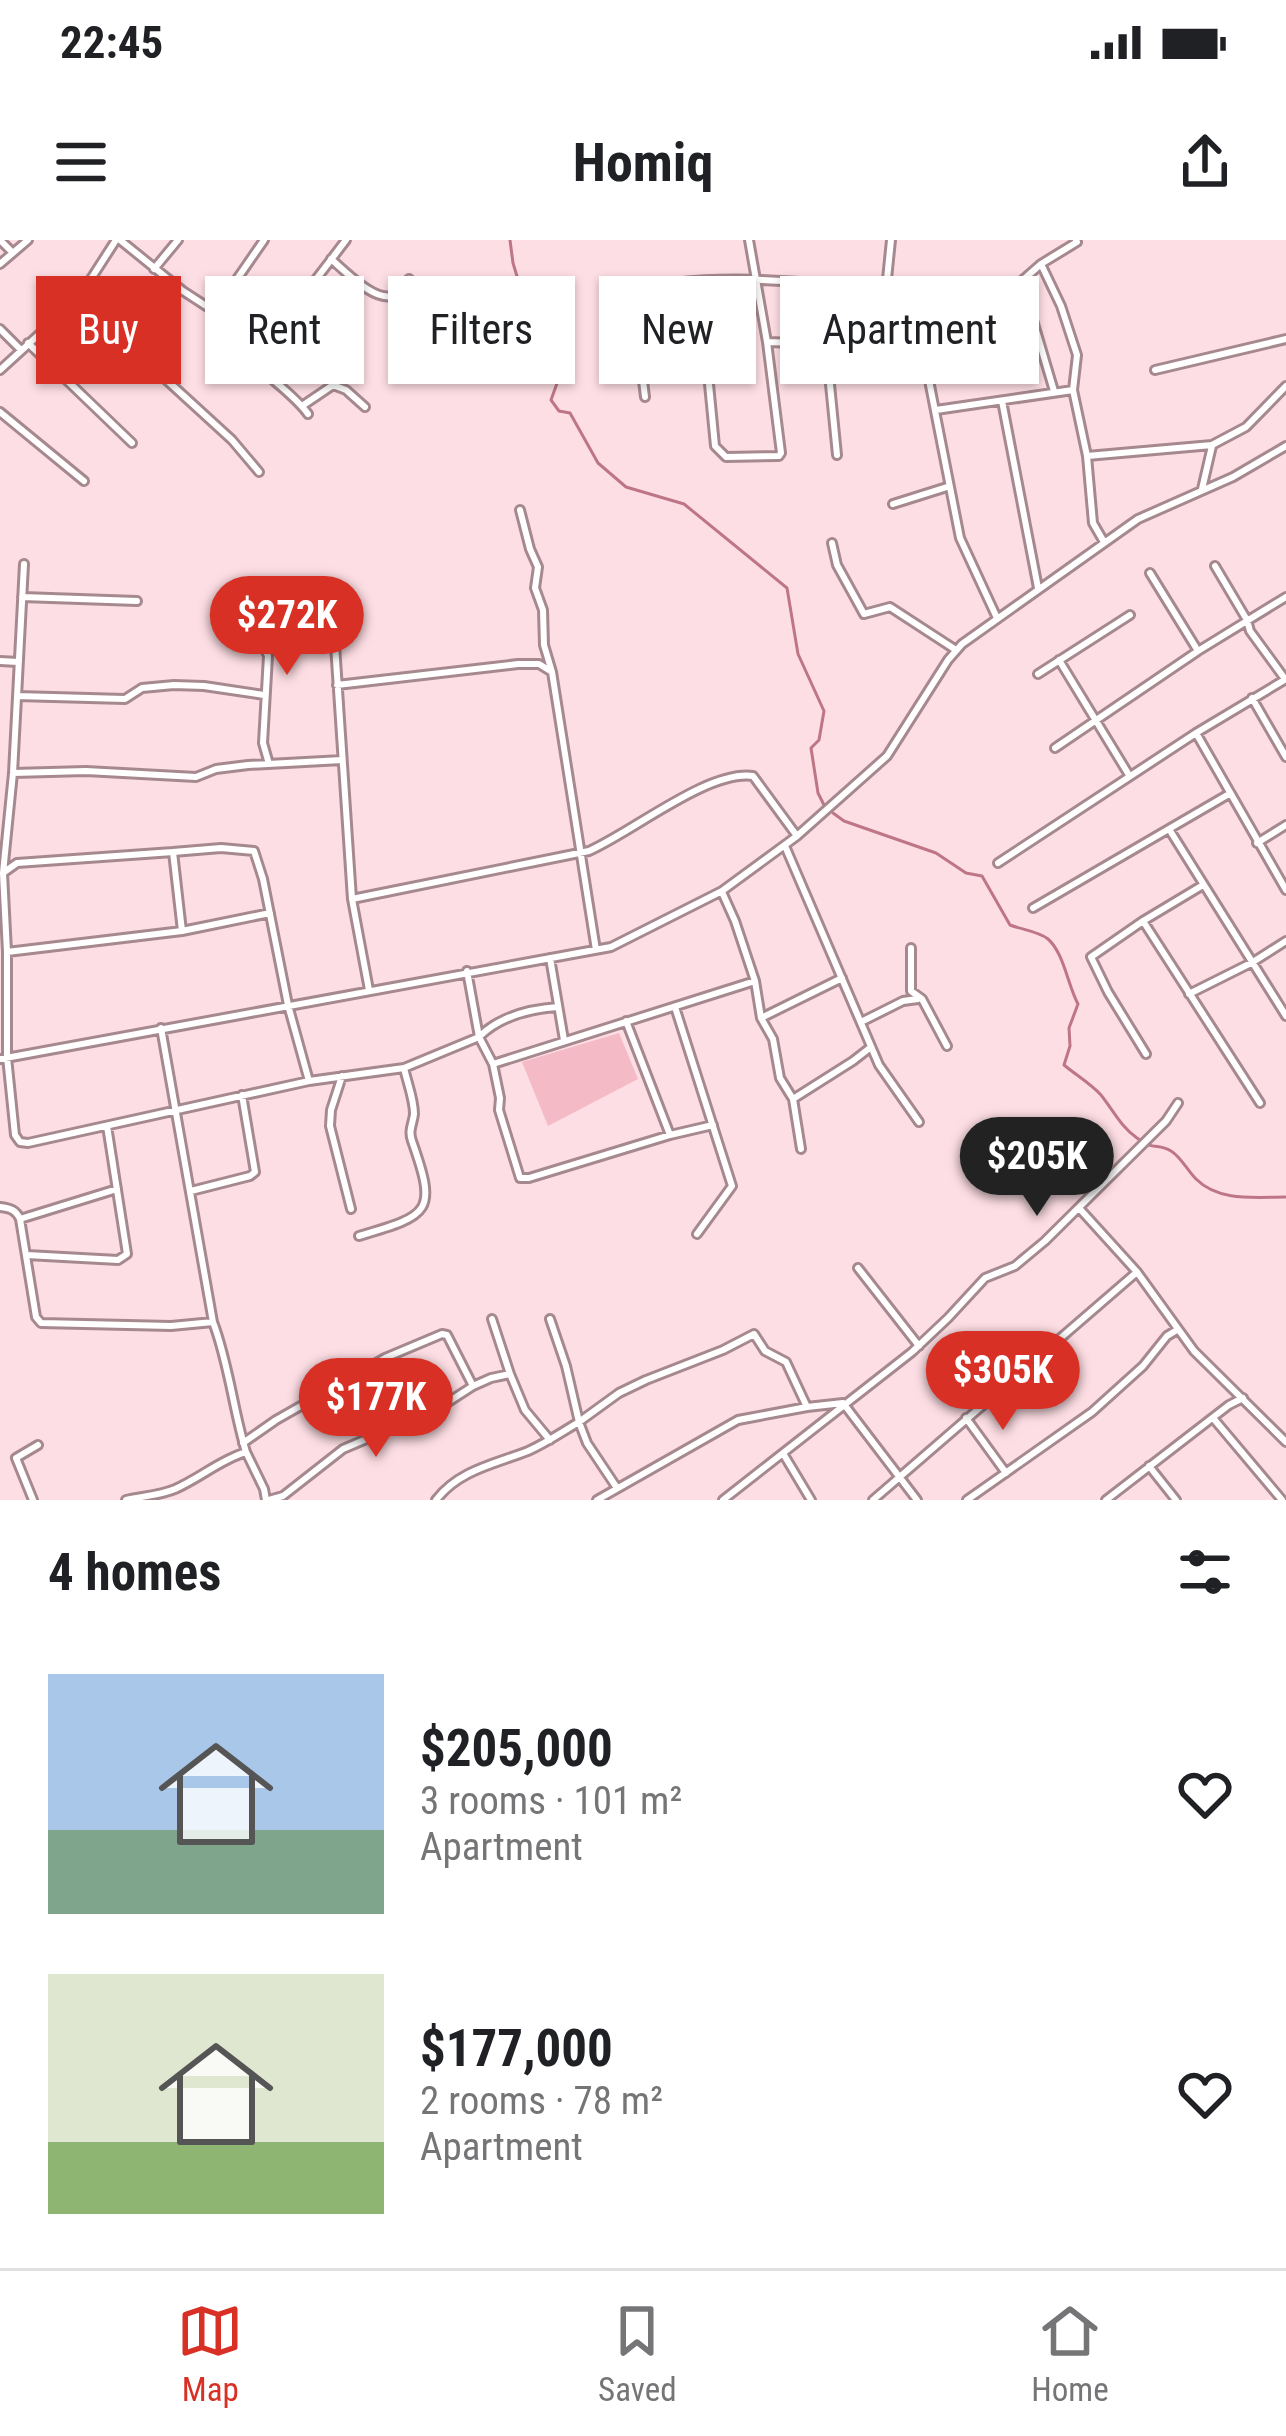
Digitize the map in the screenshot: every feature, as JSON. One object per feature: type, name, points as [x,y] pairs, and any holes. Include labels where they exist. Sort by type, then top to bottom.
[{"type":"street","points":[[0,240],[13,253]]},
{"type":"street","points":[[0,264],[28,240]]},
{"type":"street","points":[[93,276],[118,240],[205,306]]},
{"type":"street","points":[[154,269],[178,240]]},
{"type":"street","points":[[239,276],[264,240]]},
{"type":"street","points":[[318,276],[346,240]]},
{"type":"street","points":[[749,240],[754,276]]},
{"type":"street","points":[[887,276],[891,240]]},
{"type":"street","points":[[1027,276],[1076,240]]},
{"type":"street","points":[[331,259],[371,293],[388,298]]},
{"type":"street","points":[[1041,264],[1077,355],[1072,390],[1087,455],[1093,523],[1104,542]]},
{"type":"street","points":[[709,384],[715,446],[725,457],[781,453],[756,289]]},
{"type":"street","points":[[0,329],[21,350]]},
{"type":"street","points":[[0,370],[36,336]]},
{"type":"street","points":[[1155,370],[1286,339]]},
{"type":"street","points":[[1039,341],[1054,391]]},
{"type":"street","points":[[767,342],[826,344],[837,455]]},
{"type":"street","points":[[28,343],[131,443]]},
{"type":"street","points":[[170,384],[232,440],[259,472]]},
{"type":"street","points":[[281,384],[308,415]]},
{"type":"street","points":[[643,384],[645,398]]},
{"type":"street","points":[[930,384],[960,538],[997,618]]},
{"type":"street","points":[[302,406],[337,385],[365,406]]},
{"type":"street","points":[[1087,455],[1212,445],[1258,418],[1286,386]]},
{"type":"street","points":[[936,410],[1072,390]]},
{"type":"street","points":[[1002,401],[1037,588]]},
{"type":"street","points":[[0,412],[84,481]]},
{"type":"street","points":[[1202,489],[1212,445]]},
{"type":"street","points":[[3,1058],[596,950],[632,938],[722,891],[797,836],[887,756],[956,650],[997,618],[1138,518],[1233,477],[1286,446]]},
{"type":"street","points":[[893,504],[948,486]]},
{"type":"street","points":[[520,510],[538,567],[535,588],[543,610],[596,950]]},
{"type":"street","points":[[832,543],[837,565],[865,614],[890,607],[956,650]]},
{"type":"street","points":[[24,564],[13,773],[3,814],[2,892],[7,952],[3,1058],[20,1142],[404,1067],[479,1037],[508,1017],[558,1007]]},
{"type":"street","points":[[998,863],[1286,679],[1250,631],[1215,566]]},
{"type":"street","points":[[1150,573],[1198,651]]},
{"type":"street","points":[[1055,748],[1286,596]]},
{"type":"street","points":[[22,597],[137,601]]},
{"type":"street","points":[[250,612],[268,656],[263,743],[269,764]]},
{"type":"street","points":[[1038,674],[1130,614]]},
{"type":"street","points":[[334,630],[352,899],[369,990]]},
{"type":"street","points":[[539,664],[547,656]]},
{"type":"street","points":[[1059,660],[1130,775]]},
{"type":"street","points":[[0,661],[18,662]]},
{"type":"street","points":[[337,685],[518,664],[539,664],[552,672]]},
{"type":"street","points":[[17,696],[125,699],[142,688],[174,685],[264,695]]},
{"type":"street","points":[[1252,698],[1286,758]]},
{"type":"street","points":[[1196,733],[1286,890]]},
{"type":"street","points":[[13,773],[196,777],[217,769],[342,760]]},
{"type":"street","points":[[352,899],[582,852],[610,842],[715,781],[748,774],[797,836]]},
{"type":"street","points":[[1033,908],[1229,794]]},
{"type":"street","points":[[1257,843],[1286,825]]},
{"type":"street","points":[[1168,829],[1286,1016]]},
{"type":"street","points":[[5,845],[17,863]]},
{"type":"street","points":[[785,845],[884,1075],[920,1122]]},
{"type":"street","points":[[3,873],[17,863],[221,848],[254,851],[309,1082]]},
{"type":"street","points":[[173,852],[182,931]]},
{"type":"street","points":[[1146,1054],[1091,960],[1203,885]]},
{"type":"street","points":[[722,891],[755,981],[761,1018],[773,1039],[780,1078],[794,1099],[801,1149]]},
{"type":"street","points":[[7,952],[182,931],[271,913]]},
{"type":"street","points":[[1143,921],[1260,1102]]},
{"type":"street","points":[[1189,994],[1286,941]]},
{"type":"street","points":[[911,948],[911,991],[922,999],[947,1046]]},
{"type":"street","points":[[550,958],[564,1040]]},
{"type":"street","points":[[467,971],[479,1037],[493,1064],[499,1111],[520,1178],[713,1125]]},
{"type":"street","points":[[761,1018],[842,978]]},
{"type":"street","points":[[493,1064],[755,981]]},
{"type":"street","points":[[861,1022],[903,1001],[922,999]]},
{"type":"street","points":[[675,1007],[732,1186],[698,1234]]},
{"type":"street","points":[[626,1022],[670,1135]]},
{"type":"street","points":[[161,1028],[213,1322],[245,1448],[267,1500],[283,1496],[343,1449],[439,1408],[473,1386],[510,1374]]},
{"type":"street","points":[[794,1099],[871,1047]]},
{"type":"street","points":[[358,1236],[410,1217],[422,1210],[427,1199],[425,1176],[410,1136],[414,1115],[404,1067]]},
{"type":"street","points":[[343,1076],[330,1126],[351,1209]]},
{"type":"street","points":[[190,1191],[255,1172],[242,1095]]},
{"type":"street","points":[[723,1500],[919,1346],[985,1278],[1015,1265],[1079,1208],[1166,1121],[1178,1103]]},
{"type":"street","points":[[27,1255],[118,1260],[127,1254],[106,1126]]},
{"type":"street","points":[[20,1220],[117,1189]]},
{"type":"street","points":[[0,1208],[18,1214],[35,1317],[41,1323],[171,1326],[213,1322]]},
{"type":"street","points":[[1079,1208],[1137,1272],[1194,1352],[1286,1442]]},
{"type":"street","points":[[858,1268],[919,1346]]},
{"type":"street","points":[[873,1500],[1137,1272]]},
{"type":"street","points":[[492,1319],[523,1406],[550,1440]]},
{"type":"street","points":[[550,1319],[587,1443],[617,1488]]},
{"type":"street","points":[[967,1500],[1092,1412],[1177,1330]]},
{"type":"street","points":[[126,1500],[172,1490],[245,1448],[276,1420],[385,1358],[442,1334],[448,1335],[473,1386]]},
{"type":"street","points":[[436,1500],[465,1475],[550,1440],[633,1387],[754,1334],[765,1351],[786,1362],[807,1407]]},
{"type":"street","points":[[1106,1500],[1243,1397]]},
{"type":"street","points":[[597,1500],[738,1420],[843,1403]]},
{"type":"street","points":[[843,1403],[917,1500]]},
{"type":"street","points":[[966,1418],[1006,1473]]},
{"type":"street","points":[[1213,1418],[1282,1500]]},
{"type":"street","points":[[33,1500],[16,1458],[38,1445]]},
{"type":"street","points":[[784,1455],[811,1500]]},
{"type":"street","points":[[1149,1466],[1176,1500]]},
{"type":"street","points":[[172,1490],[173,1500]]},
{"type":"shaded area","points":[[619,1033],[638,1079],[548,1126],[522,1062]]},
{"type":"waterway","points":[[510,240],[522,293],[534,314],[535,348],[541,362],[554,366],[560,375],[551,400],[559,411],[570,413],[598,463],[626,487],[684,504],[787,588],[798,654],[824,711],[819,740],[811,748],[824,805]]},
{"type":"waterway","points":[[833,813],[982,876],[1010,925],[1048,939],[1078,1004],[1064,1065],[1101,1095],[1131,1134],[1171,1151],[1215,1192],[1285,1197]]}]
